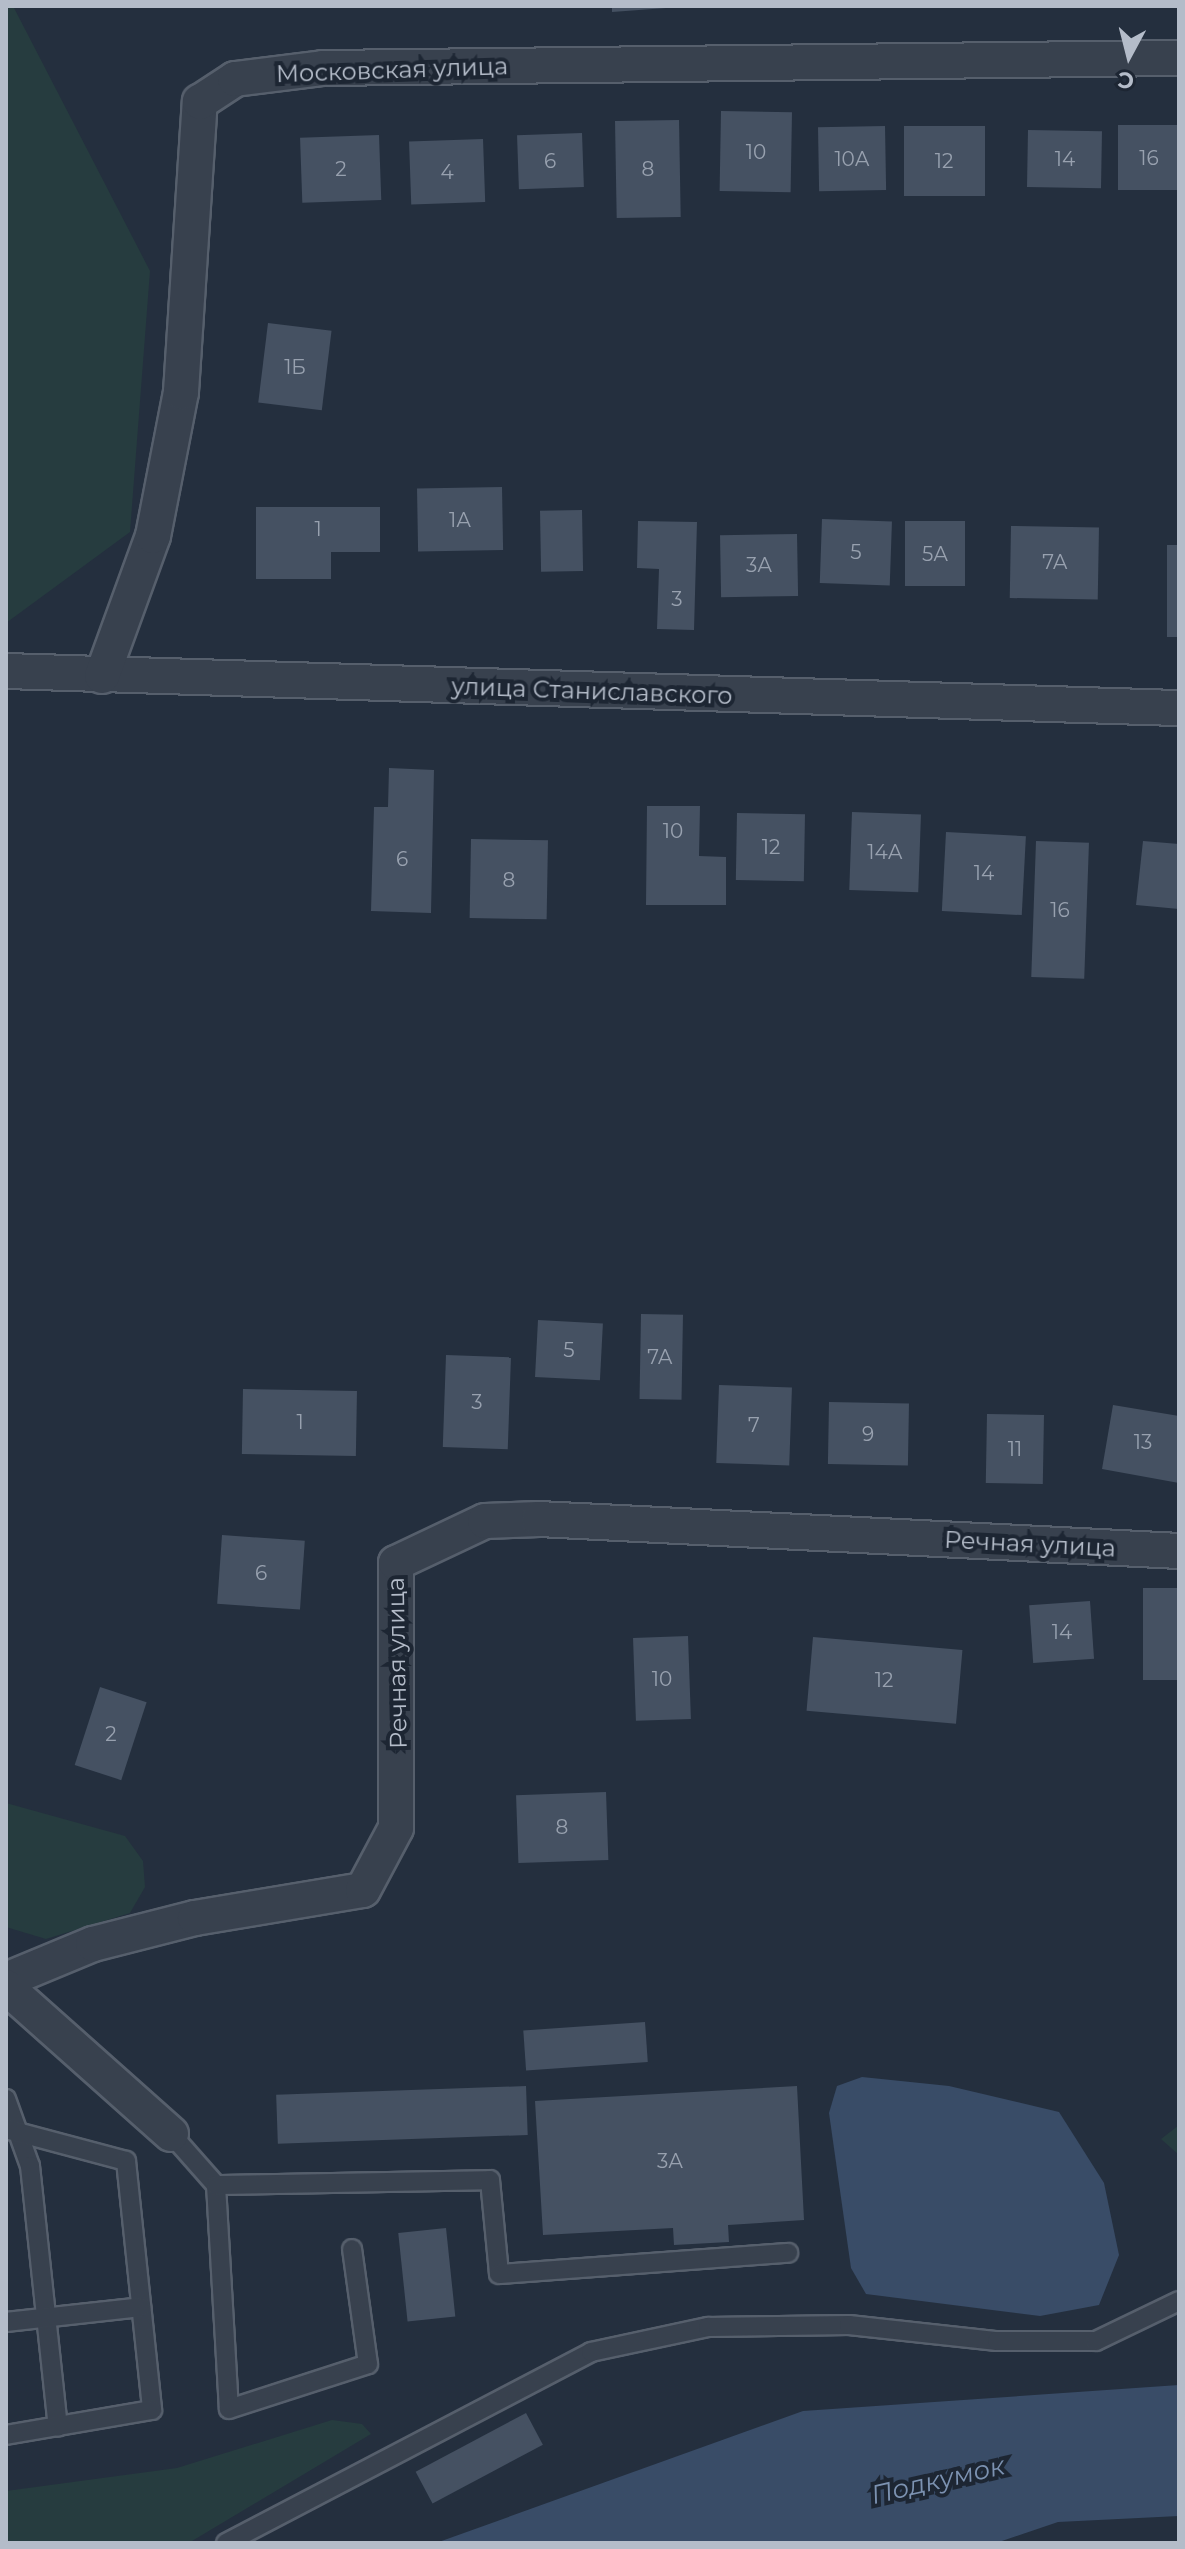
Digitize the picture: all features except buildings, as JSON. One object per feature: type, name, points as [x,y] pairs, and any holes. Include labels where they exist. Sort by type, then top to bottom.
[{"type":"street","name":"Московская улица","points":[[102,676],[153,536],[181,392],[200,102],[235,79],[323,68],[1179,58]]},
{"type":"street","name":"улица Станиславского","points":[[6,671],[1179,708]]},
{"type":"street","name":"Речная улица","points":[[6,1980],[93,1944],[195,1918],[363,1890],[396,1828],[396,1563],[485,1521],[539,1519],[1179,1551]]},
{"type":"street","points":[[6,1987],[171,2134]]},
{"type":"lane","points":[[6,2099],[46,2318],[58,2427]]},
{"type":"lane","points":[[10,2430],[58,2427],[152,2410],[126,2161],[14,2131]]},
{"type":"lane","points":[[171,2134],[216,2185],[229,2409],[368,2364],[352,2249]]},
{"type":"lane","points":[[216,2185],[490,2180],[499,2274],[788,2253]]},
{"type":"lane","points":[[226,2543],[591,2352],[708,2327],[849,2325],[997,2341],[1096,2341],[1179,2301]]},
{"type":"lane","points":[[6,2322],[141,2307]]},
{"type":"green space","points":[[6,6],[13,6],[150,271],[130,532],[6,623]]},
{"type":"green space","points":[[6,1803],[125,1836],[143,1861],[145,1887],[130,1913],[46,1939],[6,1927]]},
{"type":"green space","points":[[1179,2125],[1179,2155],[1161,2139]]},
{"type":"green space","points":[[332,2420],[362,2424],[371,2434],[192,2541],[6,2543],[6,2491],[177,2468]]},
{"type":"water","points":[[862,2077],[949,2086],[1059,2112],[1104,2183],[1119,2255],[1099,2305],[1040,2316],[866,2294],[851,2268],[829,2113],[837,2086]]},
{"type":"water","name":"Подкумок","points":[[1179,2385],[1179,2516],[1058,2522],[996,2543],[436,2543],[803,2411]]}]
